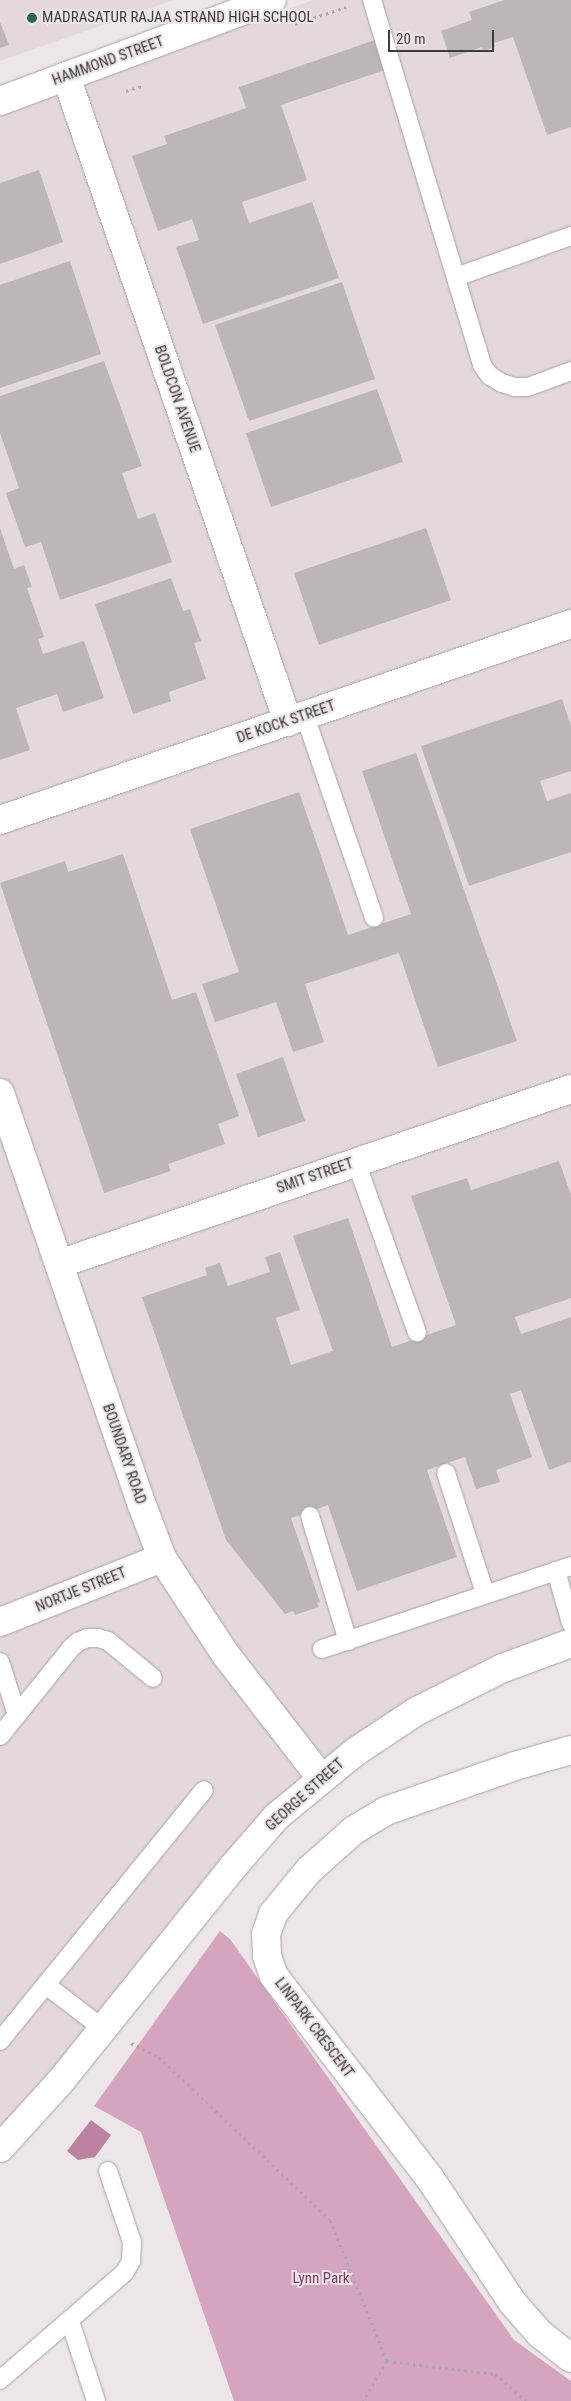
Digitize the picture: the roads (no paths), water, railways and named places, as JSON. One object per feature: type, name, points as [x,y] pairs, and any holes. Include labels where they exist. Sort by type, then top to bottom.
[{"type":"street","name":"HAMMOND STREET","points":[[0,101],[272,0]]},
{"type":"street","name":"BOLDCON AVENUE","points":[[66,76],[297,719]]},
{"type":"street","name":"DE KOCK STREET","points":[[0,820],[571,624]]},
{"type":"street","name":"SMIT STREET","points":[[59,1264],[571,1089]]},
{"type":"street","name":"BOUNDARY ROAD","points":[[0,1093],[162,1558],[226,1655],[321,1778]]},
{"type":"street","name":"NORTJE STREET","points":[[0,1622],[162,1558]]},
{"type":"street","name":"GEORGE STREET","points":[[0,2148],[60,2082],[102,2028],[270,1824],[321,1778],[355,1752],[417,1711],[502,1668],[571,1643]]},
{"type":"street","name":"LINPARK CRESCENT","points":[[571,1750],[515,1766],[386,1811],[353,1830],[309,1870],[273,1914],[266,1934],[267,1956],[274,1976],[431,2180],[512,2302],[540,2334],[571,2358]]},
{"type":"lane","points":[[372,0],[482,365],[490,376],[502,384],[515,387],[528,387],[571,371]]},
{"type":"lane","points":[[456,276],[571,236]]},
{"type":"lane","points":[[297,719],[374,917]]},
{"type":"lane","points":[[356,1162],[417,1332]]},
{"type":"lane","points":[[446,1473],[485,1593]]},
{"type":"lane","points":[[310,1516],[348,1641]]},
{"type":"lane","points":[[322,1649],[485,1593],[563,1569],[571,1623]]},
{"type":"lane","points":[[0,1736],[71,1648],[78,1642],[88,1638],[108,1641],[153,1678]]},
{"type":"lane","points":[[0,1662],[17,1715]]},
{"type":"lane","points":[[0,2041],[204,1790]]},
{"type":"lane","points":[[46,1985],[102,2028]]},
{"type":"lane","points":[[0,2380],[125,2272],[131,2261],[132,2242],[108,2172]]},
{"type":"lane","points":[[70,2321],[96,2401]]},
{"type":"place","name":"MADRASATUR RAJAA STRAND HIGH SCHOOL","points":[[32,18]]},
{"type":"park label","name":"Lynn Park","points":[[321,2279]]}]
